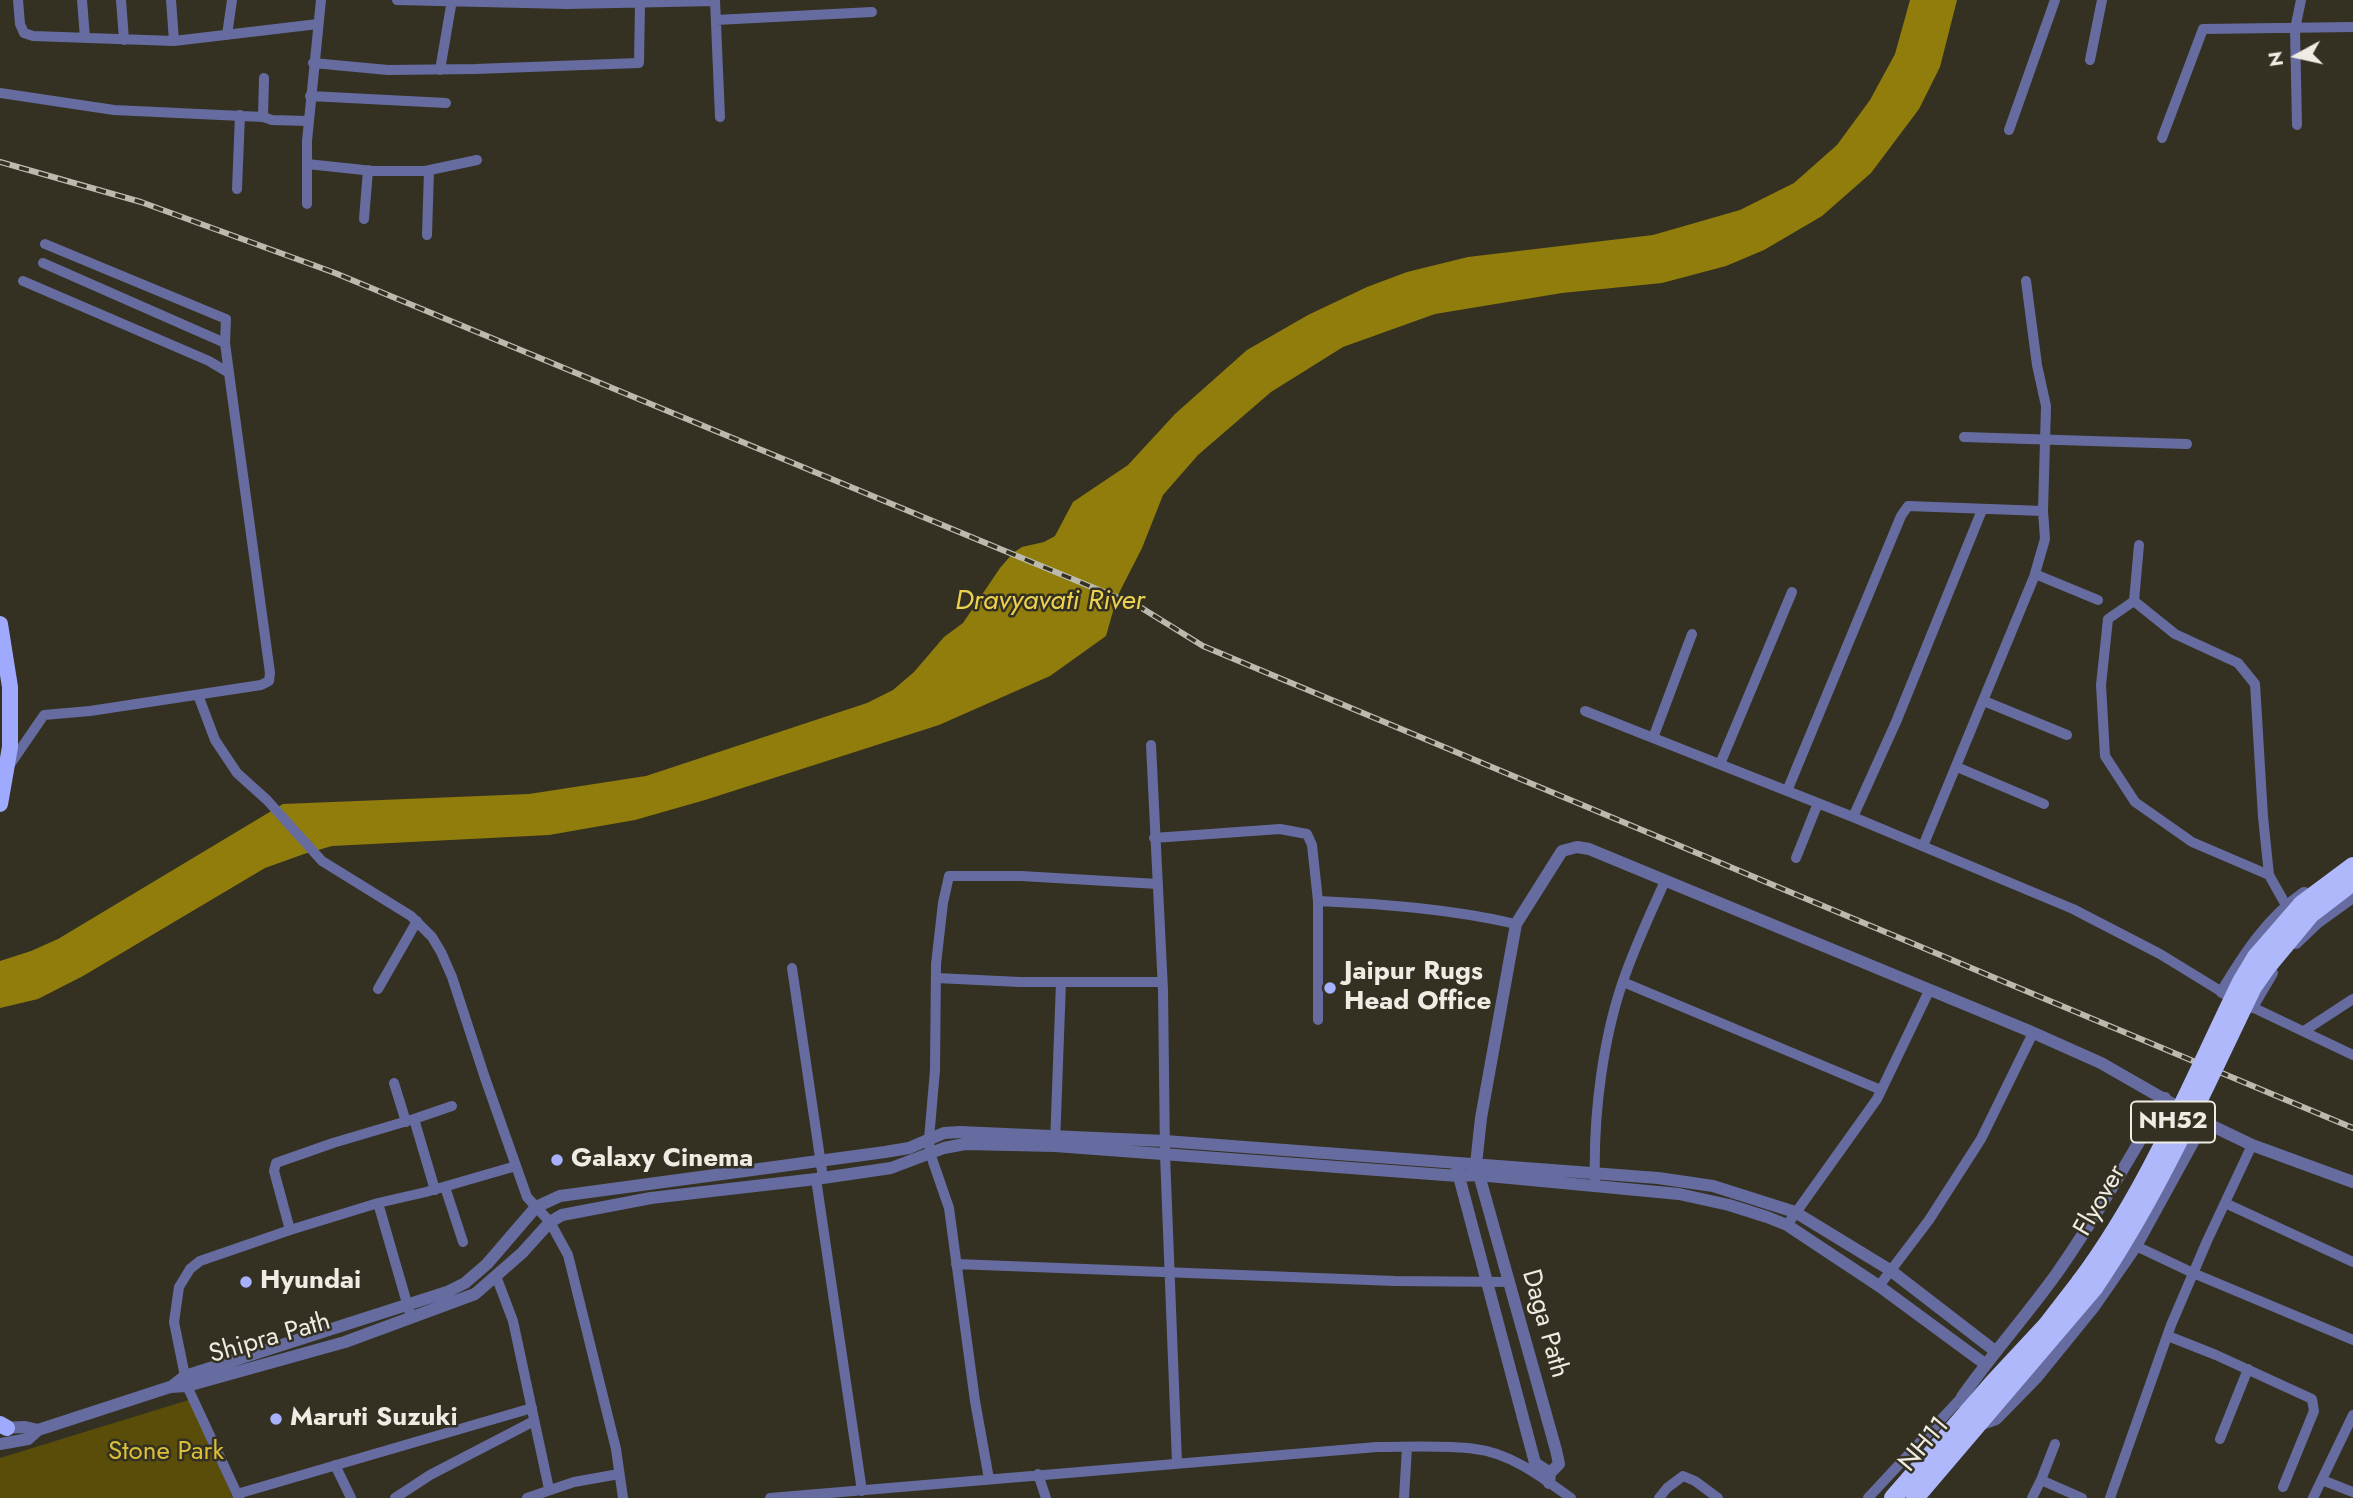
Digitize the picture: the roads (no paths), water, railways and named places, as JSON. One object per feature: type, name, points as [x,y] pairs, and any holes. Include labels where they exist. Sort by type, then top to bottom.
[{"type":"highway","name":"Flyover","points":[[2087,1285],[2144,1181],[2241,982],[2256,957],[2301,904],[2353,866]]},
{"type":"highway","name":"Flyover","points":[[1968,1412],[2046,1326],[2118,1253],[2157,1186],[2253,987],[2311,914],[2353,881]]},
{"type":"highway","name":"NH52","points":[[1893,1498],[1968,1412]]},
{"type":"highway","name":"NH11","points":[[1915,1498],[1968,1412]]},
{"type":"main road","points":[[0,624],[10,687],[10,747],[0,804]]},
{"type":"street","points":[[18,0],[20,24],[24,33],[33,36],[174,41],[318,24]]},
{"type":"street","points":[[82,0],[85,38]]},
{"type":"street","points":[[121,0],[124,40]]},
{"type":"street","points":[[171,0],[174,41]]},
{"type":"street","points":[[227,35],[232,0]]},
{"type":"street","points":[[307,204],[308,121],[321,0]]},
{"type":"street","points":[[397,0],[640,3],[715,0],[720,117]]},
{"type":"street","points":[[2009,130],[2055,0]]},
{"type":"street","points":[[2090,60],[2102,0]]},
{"type":"street","points":[[2297,125],[2295,29],[2301,0]]},
{"type":"street","points":[[440,70],[452,1]]},
{"type":"street","points":[[313,63],[388,70],[639,63],[640,3]]},
{"type":"street","points":[[716,20],[872,12]]},
{"type":"street","points":[[2162,138],[2203,29],[2353,27]]},
{"type":"street","points":[[263,117],[264,78]]},
{"type":"street","points":[[0,93],[114,110],[240,115],[272,120],[308,121]]},
{"type":"street","points":[[310,96],[446,103]]},
{"type":"street","points":[[237,189],[240,115]]},
{"type":"street","points":[[307,164],[368,170],[429,170],[477,160]]},
{"type":"street","points":[[364,219],[368,170]]},
{"type":"street","points":[[427,234],[429,170]]},
{"type":"street","points":[[5,772],[44,715],[90,711],[261,685],[269,681],[270,673],[225,343],[226,319],[45,244]]},
{"type":"street","points":[[43,263],[225,343]]},
{"type":"street","points":[[23,281],[209,361],[229,373]]},
{"type":"street","points":[[1923,845],[2035,574],[2045,539],[2043,511],[2046,406],[2037,365],[2026,281]]},
{"type":"street","points":[[1964,438],[2187,444]]},
{"type":"street","points":[[1787,791],[1901,516],[1908,506],[2043,511]]},
{"type":"street","points":[[1853,817],[1896,722],[1982,510]]},
{"type":"street","points":[[2134,601],[2139,545]]},
{"type":"street","points":[[2035,574],[2098,600]]},
{"type":"street","points":[[1720,764],[1792,592]]},
{"type":"street","points":[[2134,601],[2108,619],[2101,685],[2105,756],[2135,802],[2192,842],[2269,875]]},
{"type":"street","points":[[2134,601],[2175,634],[2238,663],[2255,684],[2269,875],[2287,907]]},
{"type":"street","points":[[1653,738],[1692,634]]},
{"type":"street","points":[[198,695],[215,740],[237,773],[267,800],[322,860],[368,887],[379,898],[416,921],[432,937],[452,977],[527,1197],[550,1222],[568,1255],[615,1449],[623,1498]]},
{"type":"street","points":[[1984,701],[2067,735]]},
{"type":"street","points":[[1585,710],[1923,845],[2073,909],[2160,954],[2222,992],[2353,1055]]},
{"type":"street","points":[[1151,745],[1162,982],[1165,1154],[1177,1463]]},
{"type":"street","points":[[1957,767],[2044,804]]},
{"type":"street","points":[[1796,858],[1818,803]]},
{"type":"street","points":[[1154,838],[1280,830],[1307,834],[1312,845],[1318,901],[1318,1020]]},
{"type":"street","points":[[1477,1170],[1481,1118],[1516,924],[1562,851],[1577,847],[1589,849],[2034,1033],[2102,1063],[2204,1122],[2252,1145],[2353,1182]]},
{"type":"street","points":[[2222,992],[2243,957],[2271,922],[2353,857]]},
{"type":"street","points":[[989,1479],[948,1208],[930,1153],[929,1139],[935,1070],[936,978],[943,903],[949,876],[1021,876],[1158,884]]},
{"type":"street","points":[[1595,1180],[1599,1103],[1606,1043],[1623,982],[1665,881]]},
{"type":"street","points":[[2252,1007],[2272,974],[2304,935],[2353,897]]},
{"type":"street","points":[[1318,901],[1470,913],[1516,924]]},
{"type":"street","points":[[378,989],[416,921]]},
{"type":"street","points":[[2243,957],[2272,974]]},
{"type":"street","points":[[792,968],[821,1159],[819,1178],[862,1491]]},
{"type":"street","points":[[936,978],[1162,982]]},
{"type":"street","points":[[1055,1141],[1061,982]]},
{"type":"street","points":[[1623,982],[1881,1090]]},
{"type":"street","points":[[1787,1225],[1881,1090],[1929,991]]},
{"type":"street","points":[[2304,1031],[2353,999]]},
{"type":"street","points":[[1879,1286],[1929,1220],[1981,1139],[2034,1033]]},
{"type":"street","points":[[394,1083],[463,1242]]},
{"type":"street","points":[[1868,1498],[1968,1412],[1985,1364],[2056,1274],[2165,1098]]},
{"type":"street","points":[[290,1230],[274,1171],[276,1163],[452,1107]]},
{"type":"street","points":[[1968,1412],[1996,1419],[2037,1377],[2094,1307],[2136,1246],[2204,1122]]},
{"type":"street","points":[[186,1381],[447,1292],[465,1283],[487,1264],[536,1207],[560,1196],[909,1148],[944,1133],[960,1132],[1165,1154],[1477,1170],[1595,1180],[1729,1205],[1787,1225],[1879,1286],[1985,1364]]},
{"type":"street","points":[[1055,1141],[1166,1141],[1457,1169]]},
{"type":"street","name":"Shipra Path","points":[[0,1444],[28,1438],[38,1430],[186,1381],[345,1342],[475,1294],[522,1253],[550,1222],[562,1214],[652,1198],[891,1168],[930,1153],[965,1144],[1055,1141]]},
{"type":"street","points":[[2110,1498],[2193,1273],[2252,1145]]},
{"type":"street","points":[[516,1166],[378,1203],[200,1261],[190,1269],[179,1287],[174,1322],[186,1381],[238,1496],[532,1408]]},
{"type":"street","points":[[1457,1169],[1535,1463],[1571,1498]]},
{"type":"street","name":"Daga Path","points":[[1477,1170],[1556,1450],[1559,1464],[1549,1478]]},
{"type":"street","points":[[1595,1180],[1658,1178],[1713,1186],[1795,1212],[1889,1270],[1995,1351]]},
{"type":"street","points":[[378,1203],[411,1317]]},
{"type":"street","points":[[2225,1203],[2353,1262]]},
{"type":"street","points":[[2136,1246],[2193,1273],[2353,1340]]},
{"type":"street","points":[[956,1264],[1509,1282]]},
{"type":"street","points":[[496,1276],[513,1321],[549,1489]]},
{"type":"street","points":[[2168,1336],[2312,1399],[2314,1411],[2283,1487]]},
{"type":"street","points":[[2220,1439],[2248,1369]]},
{"type":"street","points":[[2313,1498],[2348,1436],[2353,1415]]},
{"type":"street","points":[[395,1498],[430,1475],[534,1421]]},
{"type":"street","name":"Shipra Path","points":[[2,1426],[38,1430]]},
{"type":"street","points":[[2032,1498],[2055,1444]]},
{"type":"street","points":[[770,1498],[1377,1447],[1477,1448],[1507,1458],[1549,1478]]},
{"type":"street","points":[[1404,1498],[1408,1447]]},
{"type":"street","points":[[335,1465],[351,1498]]},
{"type":"street","points":[[527,1498],[574,1482],[619,1474]]},
{"type":"street","points":[[1038,1474],[1046,1498]]},
{"type":"street","points":[[1660,1498],[1667,1488],[1684,1476],[1718,1498]]},
{"type":"street","points":[[2040,1480],[2082,1498]]},
{"type":"street","points":[[2322,1480],[2353,1492]]},
{"type":"water","name":"Dravyavati River","points":[[1910,0],[1957,0],[1940,67],[1919,109],[1871,173],[1822,216],[1764,250],[1726,266],[1662,283],[1562,293],[1435,314],[1343,347],[1271,392],[1198,455],[1163,495],[1142,548],[1117,597],[1106,636],[1050,676],[939,725],[635,820],[549,835],[332,846],[304,854],[265,868],[83,976],[38,999],[0,1008],[0,961],[58,939],[283,804],[529,794],[646,776],[867,703],[893,690],[914,672],[944,637],[963,623],[1013,553],[1022,547],[1044,542],[1055,536],[1073,502],[1128,465],[1175,414],[1247,350],[1308,315],[1367,287],[1407,272],[1468,257],[1653,235],[1740,210],[1794,183],[1837,145],[1870,100],[1895,54]]},
{"type":"railway","points":[[0,162],[141,202],[335,273],[1140,607],[1203,646],[2353,1128]]},
{"type":"place","name":"Jaipur Rugs Head Office","points":[[1330,988]]},
{"type":"place","name":"Galaxy Cinema","points":[[557,1160]]},
{"type":"place","name":"Hyundai","points":[[246,1282]]},
{"type":"place","name":"Maruti Suzuki","points":[[276,1419]]},
{"type":"park label","name":"Stone Park","points":[[166,1453]]}]
